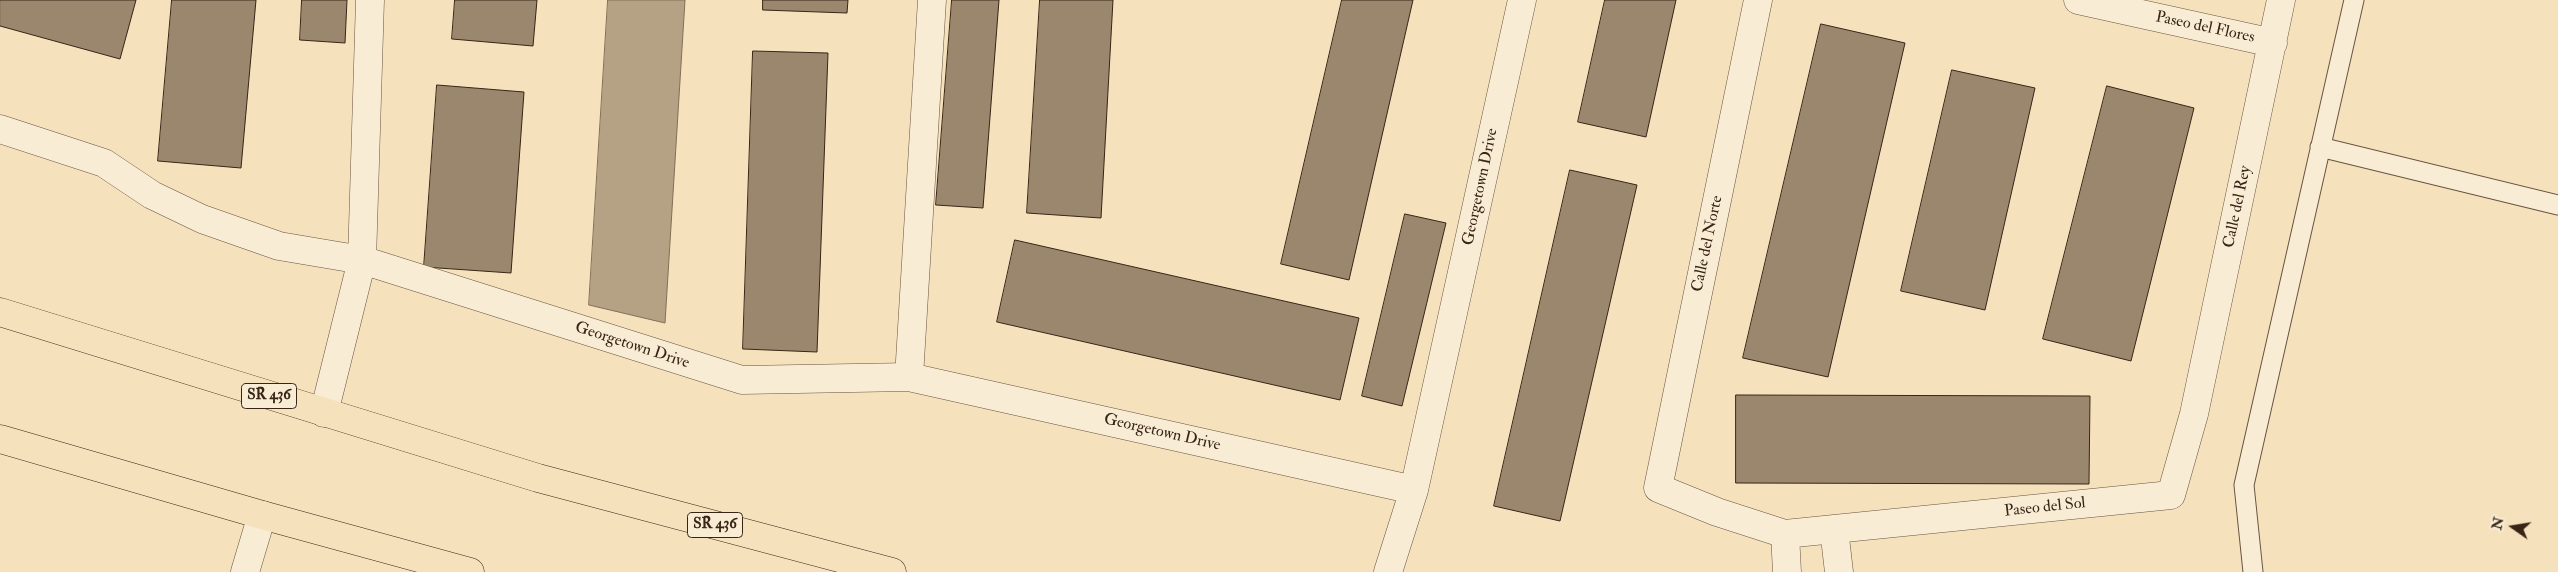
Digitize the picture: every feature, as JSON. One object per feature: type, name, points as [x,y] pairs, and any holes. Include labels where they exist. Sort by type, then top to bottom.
[{"type":"main road","name":"SR 436","points":[[0,312],[538,478],[892,572]]},
{"type":"main road","points":[[0,439],[262,515],[470,572]]},
{"type":"street","points":[[324,413],[362,260],[370,0]]},
{"type":"street","points":[[909,377],[932,0]]},
{"type":"street","name":"Georgetown Drive","points":[[1388,572],[1414,490],[1522,0]]},
{"type":"street","name":"Calle del Norte","points":[[1658,488],[1758,0]]},
{"type":"street","name":"Paseo del Flores","points":[[2078,0],[2273,43]]},
{"type":"street","name":"Calle del Rey","points":[[2194,414],[2281,0]]},
{"type":"street","name":"Georgetown Drive","points":[[0,129],[104,163],[152,195],[202,219],[280,246],[362,260],[742,380],[909,377],[1414,490]]},
{"type":"street","name":"Paseo del Sol","points":[[1658,488],[1717,512],[1785,534],[2171,495],[2194,414]]},
{"type":"street","points":[[245,572],[262,515]]},
{"type":"street","points":[[1834,529],[1839,572]]},
{"type":"street","points":[[1785,534],[1787,572]]},
{"type":"lane","points":[[2253,572],[2244,485],[2354,0]]},
{"type":"lane","points":[[2320,148],[2558,204]]},
{"type":"shaded area","points":[[608,0],[685,0],[665,323],[589,305]]},
{"type":"building","points":[[0,0],[136,0],[120,59],[0,26]]},
{"type":"building","points":[[172,0],[256,0],[241,168],[158,161]]},
{"type":"building","points":[[302,0],[347,0],[345,43],[300,40]]},
{"type":"building","points":[[455,0],[537,0],[533,46],[452,39]]},
{"type":"building","points":[[763,0],[848,0],[847,13],[763,10]]},
{"type":"building","points":[[952,0],[999,0],[983,208],[936,205]]},
{"type":"building","points":[[1040,0],[1113,0],[1101,218],[1027,213]]},
{"type":"building","points":[[1342,0],[1413,0],[1349,280],[1281,264]]},
{"type":"building","points":[[1605,0],[1676,0],[1646,137],[1578,122]]},
{"type":"building","points":[[1821,24],[1905,43],[1828,377],[1743,358]]},
{"type":"building","points":[[753,51],[828,53],[817,352],[743,349]]},
{"type":"building","points":[[1952,70],[2035,88],[1985,310],[1901,291]]},
{"type":"building","points":[[437,85],[524,92],[511,273],[424,267]]},
{"type":"building","points":[[2107,86],[2194,108],[2131,361],[2043,339]]},
{"type":"building","points":[[1570,170],[1637,185],[1560,521],[1494,506]]},
{"type":"building","points":[[1405,214],[1446,223],[1402,406],[1362,396]]},
{"type":"building","points":[[1015,240],[1359,318],[1340,400],[997,322]]},
{"type":"building","points":[[1736,395],[2090,396],[2089,484],[1736,483]]}]
